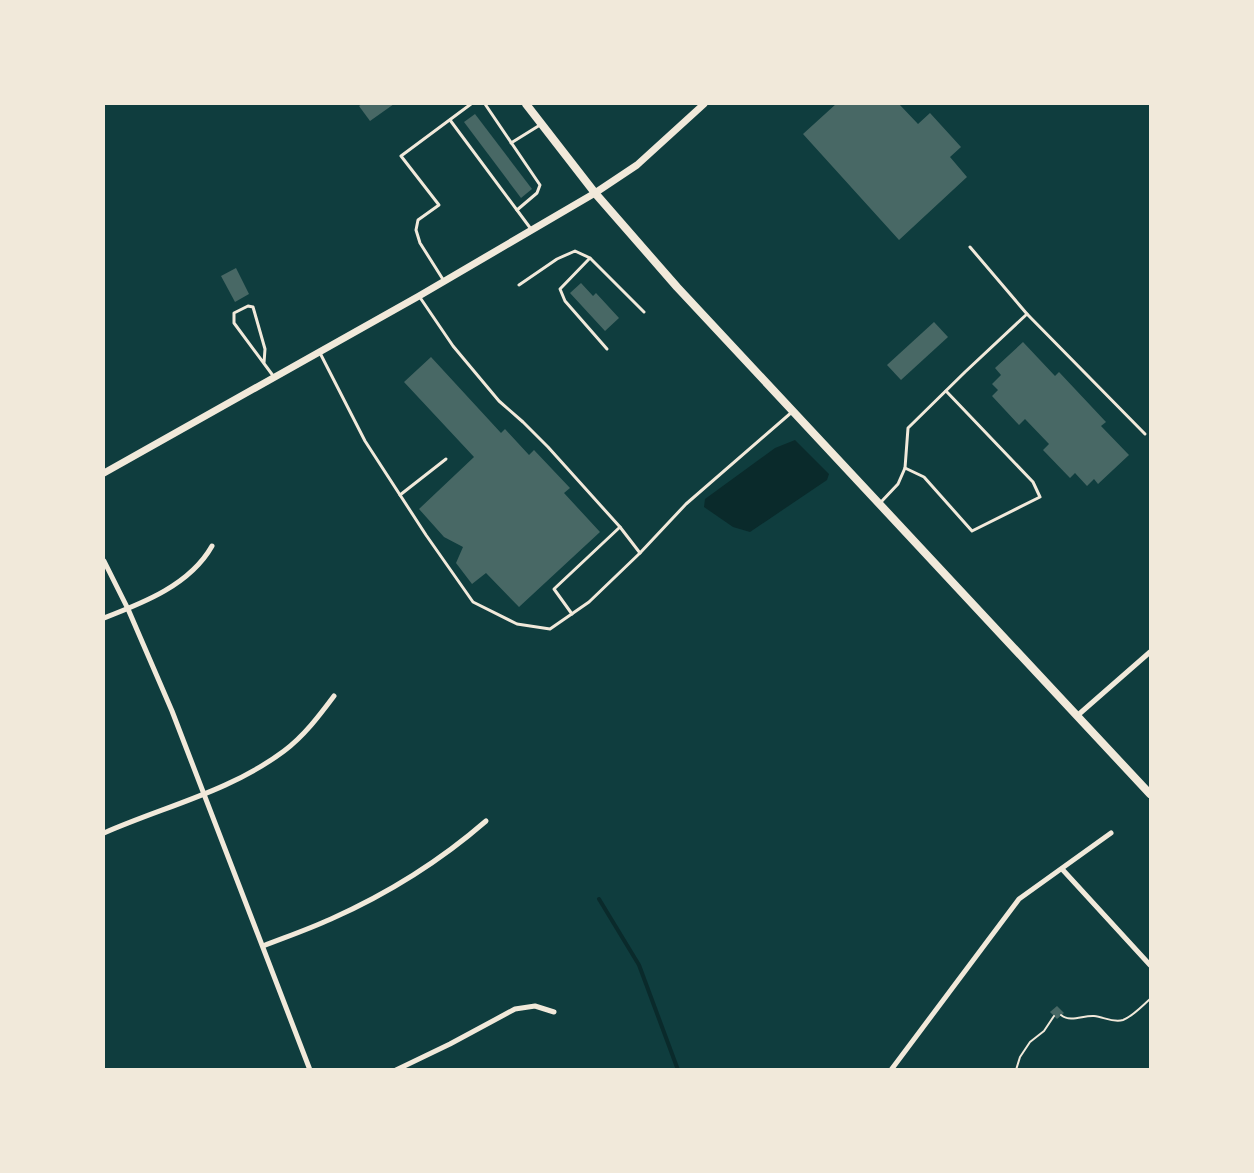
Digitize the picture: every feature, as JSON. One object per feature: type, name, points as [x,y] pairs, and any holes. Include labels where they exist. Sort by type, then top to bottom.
[{"type":"main road","points":[[526,104],[595,193],[677,287],[1150,794]]},
{"type":"street","points":[[104,473],[320,353],[595,193],[637,165],[704,104]]},
{"type":"street","points":[[104,618],[148,600],[182,579],[207,555],[212,546]]},
{"type":"street","points":[[104,561],[128,609],[172,711],[310,1070]]},
{"type":"street","points":[[1078,716],[1150,652]]},
{"type":"street","points":[[104,832],[227,786],[258,769],[285,750],[319,717],[334,696]]},
{"type":"street","points":[[263,946],[331,919],[381,895],[429,865],[486,821]]},
{"type":"street","points":[[891,1070],[1019,899],[1110,833]]},
{"type":"street","points":[[1062,869],[1150,965]]},
{"type":"street","points":[[396,1070],[515,1009],[534,1006],[554,1012]]},
{"type":"lane","points":[[444,281],[420,243],[416,230],[418,220],[439,205],[401,156],[471,104]]},
{"type":"lane","points":[[485,104],[540,185],[537,192],[517,210]]},
{"type":"lane","points":[[450,120],[532,230]]},
{"type":"lane","points":[[512,143],[542,124]]},
{"type":"lane","points":[[970,247],[1027,314],[1145,434]]},
{"type":"lane","points":[[519,285],[557,259],[575,251],[590,258],[644,312]]},
{"type":"lane","points":[[590,258],[560,289],[565,301],[607,349]]},
{"type":"lane","points":[[419,296],[453,346],[499,402],[548,447],[620,527],[640,553]]},
{"type":"lane","points":[[264,363],[263,340],[253,307],[248,306],[234,313],[234,323],[274,377]]},
{"type":"lane","points":[[879,503],[898,484],[905,468],[908,428],[1027,314]]},
{"type":"lane","points":[[320,353],[365,441],[473,602],[517,624],[550,629],[589,603],[686,504],[793,411]]},
{"type":"lane","points":[[905,468],[924,477],[972,531],[1040,498],[1033,482],[946,391]]},
{"type":"lane","points":[[400,495],[446,459]]},
{"type":"lane","points":[[572,614],[554,589],[620,527]]},
{"type":"path","points":[[1061,1015],[1074,1019],[1093,1016],[1122,1020],[1150,999]]},
{"type":"path","points":[[1017,1070],[1020,1057],[1029,1042],[1044,1031],[1054,1016]]},
{"type":"water","points":[[795,440],[829,474],[827,480],[750,532],[733,527],[704,507],[705,499],[775,448]]},
{"type":"building","points":[[362,104],[394,104],[370,121],[359,106]]},
{"type":"building","points":[[836,104],[899,104],[918,124],[930,113],[961,147],[950,157],[967,177],[899,240],[803,134]]},
{"type":"building","points":[[475,114],[532,189],[521,198],[464,122]]},
{"type":"building","points":[[236,268],[249,294],[235,302],[221,276]]},
{"type":"building","points":[[581,283],[593,296],[596,293],[619,318],[605,331],[570,293]]},
{"type":"building","points":[[934,322],[948,337],[901,380],[887,365]]},
{"type":"building","points":[[1023,342],[1055,376],[1059,372],[1106,422],[1101,426],[1129,455],[1098,484],[1094,479],[1087,486],[1075,473],[1070,478],[1043,450],[1049,444],[1025,419],[1019,425],[992,396],[998,390],[992,384],[1001,375],[995,368]]},
{"type":"building","points":[[431,357],[501,433],[505,429],[529,455],[534,450],[570,488],[564,493],[600,532],[519,607],[486,573],[472,584],[456,563],[463,547],[444,537],[419,509],[474,457],[404,382]]},
{"type":"building","points":[[1057,1006],[1064,1013],[1057,1019],[1050,1012]]},
{"type":"waterway","points":[[599,899],[639,965],[678,1070]]}]
